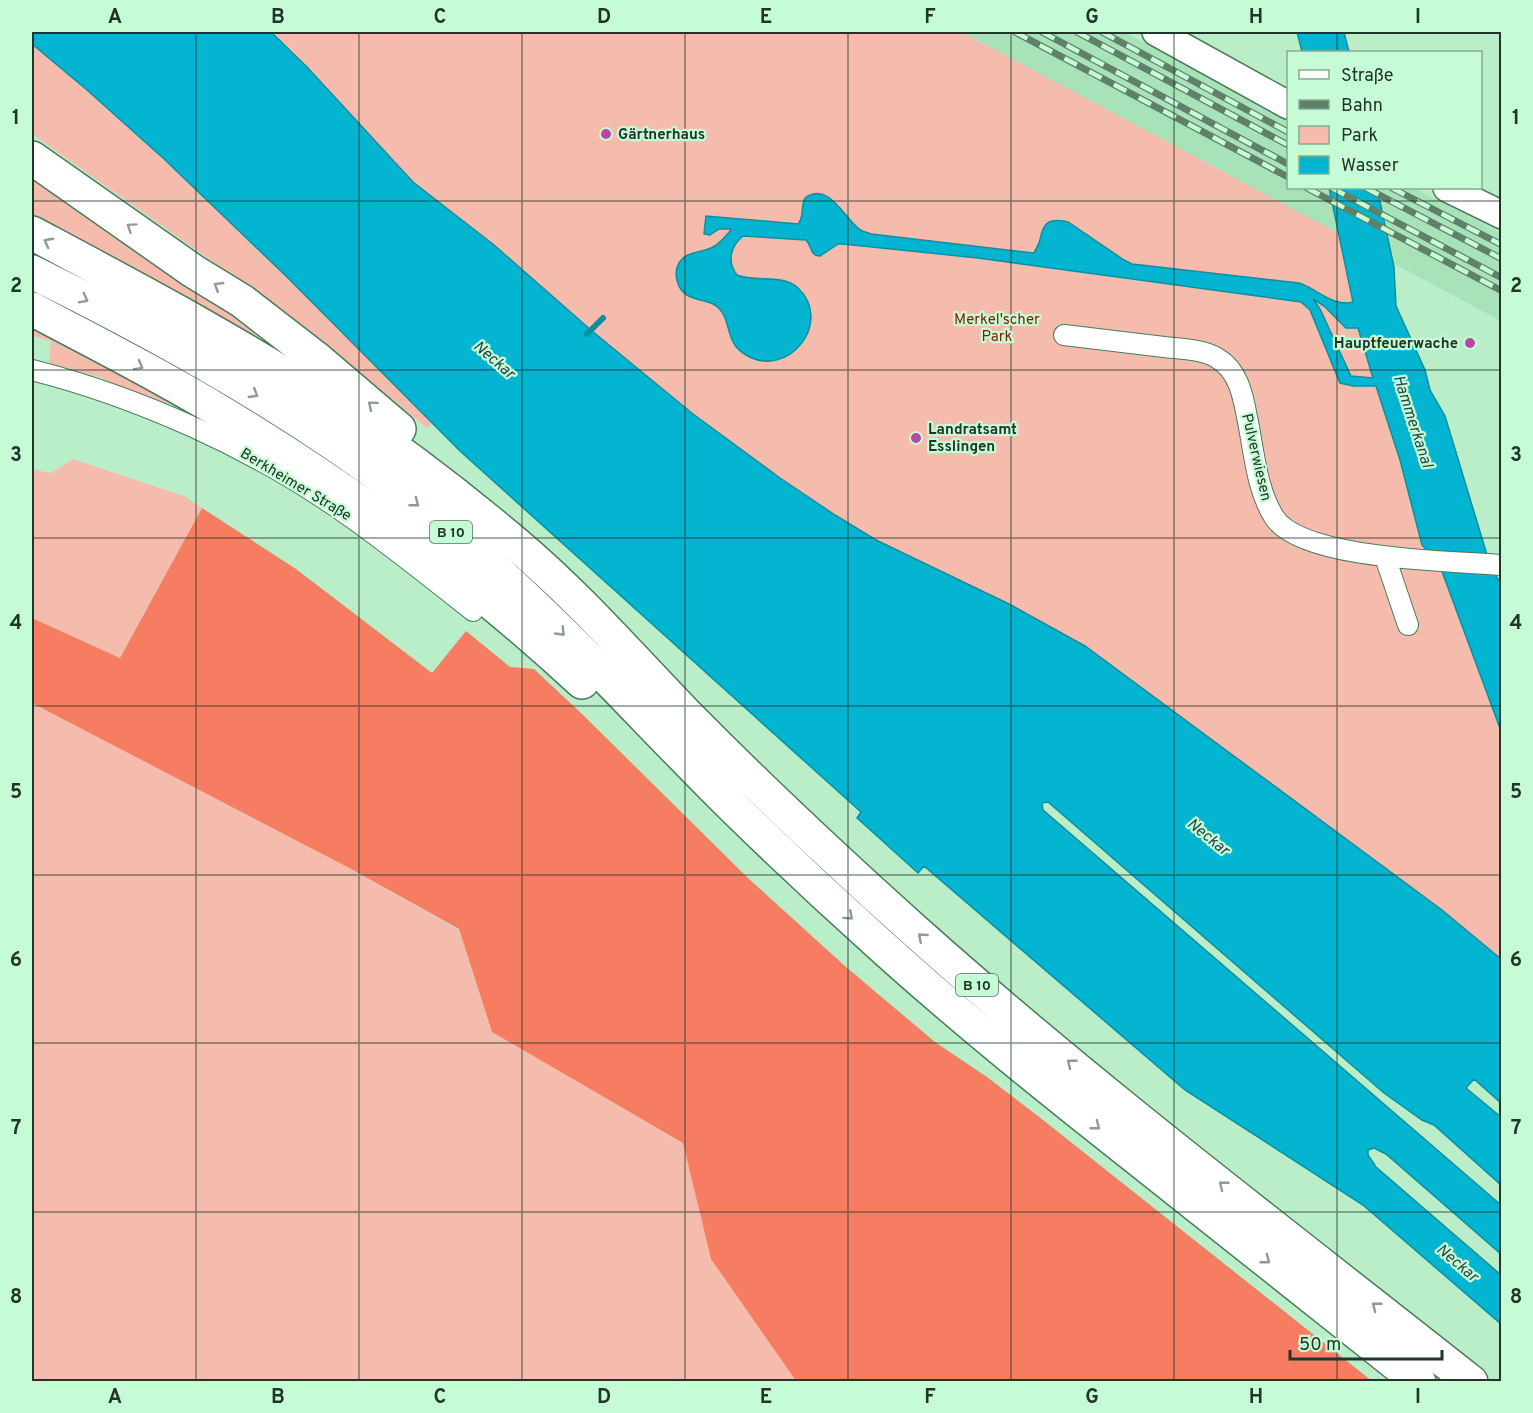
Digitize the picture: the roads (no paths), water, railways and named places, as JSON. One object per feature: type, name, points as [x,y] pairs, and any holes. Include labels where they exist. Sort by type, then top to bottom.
[{"type":"highway","points":[[32,158],[193,271],[242,301],[317,359],[472,494],[520,547]]},
{"type":"highway","name":"B 10","points":[[32,233],[223,338],[338,409],[431,476],[520,547],[586,610],[772,799],[924,939],[1008,1012],[1119,1102],[1471,1382]]},
{"type":"highway","name":"B 10","points":[[32,272],[151,334],[220,374],[330,442],[376,473],[424,510],[470,547],[539,610],[732,806],[903,965],[1050,1088],[1419,1382]]},
{"type":"highway","points":[[32,309],[219,411],[386,520],[436,558],[557,659],[632,729],[705,803],[806,877]]},
{"type":"main road","points":[[1156,32],[1287,104]]},
{"type":"main road","points":[[1450,189],[1500,209]]},
{"type":"street","name":"Pulverwiesen","points":[[1064,335],[1190,350],[1216,357],[1232,371],[1238,382],[1245,404],[1263,496],[1275,520],[1299,535],[1355,553],[1502,565]]},
{"type":"street","name":"Berkheimer Straße","points":[[32,370],[56,376],[168,417],[265,462],[344,512],[473,611]]},
{"type":"street","points":[[1384,557],[1408,626]]},
{"type":"water","name":"Neckar","points":[[32,32],[271,32],[307,67],[413,182],[494,245],[592,331],[693,414],[780,478],[876,540],[1009,604],[1085,646],[1442,910],[1501,959],[1501,1103],[1474,1079],[1466,1088],[1501,1117],[1501,1185],[1434,1125],[1422,1120],[1384,1093],[1048,802],[1042,803],[1043,810],[1501,1205],[1501,1254],[1386,1154],[1374,1148],[1368,1150],[1368,1155],[1376,1167],[1501,1275],[1501,1324],[1363,1205],[1185,1090],[924,866],[918,873],[857,818],[861,812],[460,451],[286,276],[163,158],[32,44]]},
{"type":"water","points":[[1297,32],[1344,32],[1349,51],[1302,51]]},
{"type":"water","name":"Hammerkanal","points":[[1329,189],[1377,189],[1394,267],[1396,306],[1425,370],[1430,390],[1445,416],[1491,568],[1501,584],[1501,731],[1440,566],[1422,545],[1400,460],[1376,386],[1353,386],[1340,383],[1310,310],[1301,302],[978,258],[843,244],[838,244],[817,256],[806,240],[743,236],[735,245],[731,255],[732,265],[737,275],[792,283],[808,302],[811,316],[808,331],[801,344],[790,354],[777,360],[762,361],[739,350],[731,336],[724,315],[713,304],[687,295],[678,285],[676,271],[685,256],[714,247],[731,230],[719,229],[710,235],[704,234],[706,216],[798,224],[805,198],[813,194],[821,194],[835,202],[860,229],[871,234],[1034,253],[1045,225],[1052,221],[1062,221],[1068,222],[1132,264],[1299,283],[1332,300],[1353,302]],"holes":[[[1313,299],[1324,306],[1346,328],[1358,328],[1373,378],[1351,376],[1320,309]]]},
{"type":"waterway","points":[[587,334],[603,318]]},
{"type":"railway","points":[[1015,32],[1287,176]]},
{"type":"railway","points":[[1042,32],[1287,163]]},
{"type":"railway","points":[[1077,32],[1287,144]]},
{"type":"railway","points":[[1102,32],[1287,131]]},
{"type":"railway","points":[[1309,189],[1502,291]]},
{"type":"railway","points":[[1334,189],[1502,278]]},
{"type":"railway","points":[[1368,189],[1502,259]]},
{"type":"railway","points":[[1394,189],[1502,245]]},
{"type":"place","name":"Gärtnerhaus","points":[[606,134]]},
{"type":"place","name":"Hauptfeuerwache","points":[[1470,343]]},
{"type":"place","name":"Landratsamt Esslingen","points":[[916,438]]},
{"type":"park label","name":"Merkel'scher Park","points":[[997,328]]}]
